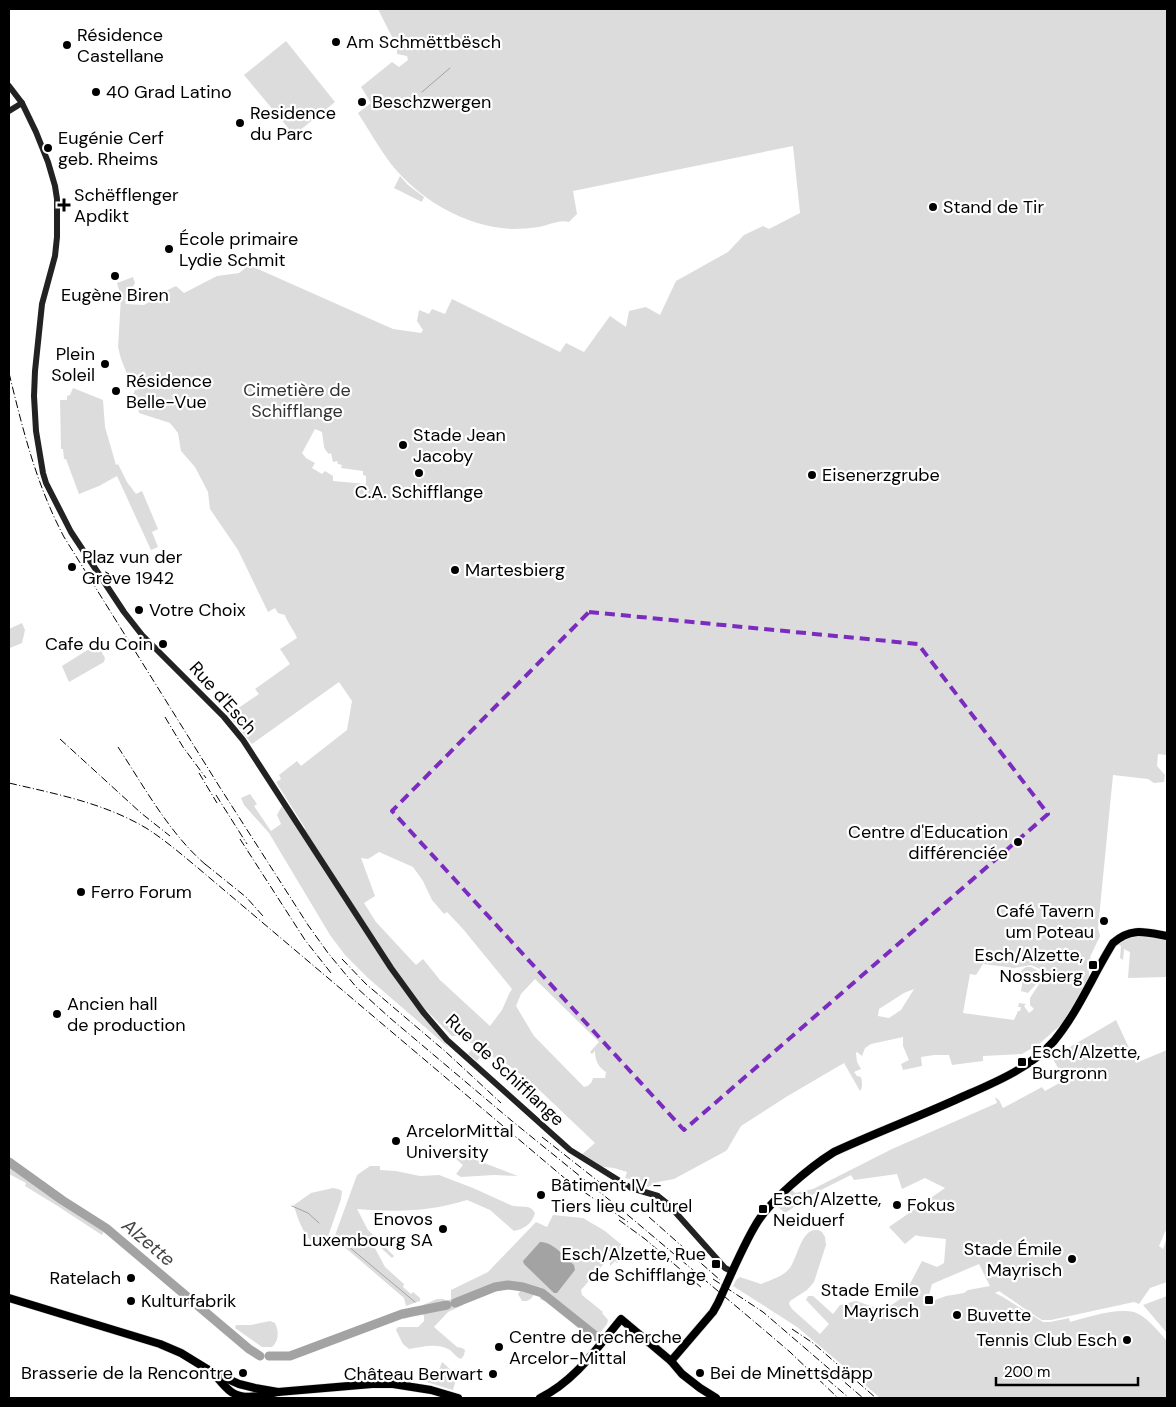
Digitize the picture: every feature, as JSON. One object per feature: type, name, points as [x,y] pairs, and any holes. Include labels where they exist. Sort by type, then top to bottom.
[{"type":"main road","points":[[671,1361],[718,1303],[751,1232],[765,1212],[808,1170],[821,1160],[850,1145],[988,1085],[1035,1060],[1054,1041],[1067,1023],[1112,943],[1127,933],[1136,931],[1167,936]]},
{"type":"main road","points":[[9,1298],[160,1344],[181,1353],[212,1372],[228,1390],[240,1396],[268,1395],[278,1392],[372,1384],[393,1384],[431,1390],[458,1398]]},
{"type":"main road","points":[[540,1398],[561,1386],[574,1374],[621,1319],[671,1361],[723,1398]]},
{"type":"main road","points":[[671,1361],[682,1374],[716,1398]]},
{"type":"street","name":"Rue d'Esch","points":[[9,86],[22,103],[36,132],[48,162],[55,186],[58,207],[55,256],[42,304],[35,371],[34,413],[36,431],[43,473],[50,492],[71,532],[124,612],[142,635],[224,717],[251,752],[289,812]]},
{"type":"street","points":[[9,111],[22,103]]},
{"type":"street","name":"Rue de Schifflange","points":[[289,812],[391,968],[423,1012],[447,1040],[570,1150],[630,1188],[662,1199],[725,1268],[733,1272]]},
{"type":"highlighted area","points":[[589,612],[918,644],[1048,814],[684,1130],[392,811]]},
{"type":"green space","name":"Cimetière de Schifflange","points":[[378,9],[1167,9],[1167,755],[1158,754],[1157,766],[1165,775],[1164,782],[1154,783],[1148,779],[1113,775],[1098,928],[1100,936],[1090,957],[1092,962],[1090,965],[1092,966],[1089,971],[1089,977],[1063,1023],[1039,1044],[1022,1054],[983,1056],[983,1061],[952,1065],[949,1055],[921,1057],[922,1066],[903,1070],[901,1064],[909,1060],[903,1046],[903,1037],[871,1044],[865,1048],[862,1056],[856,1053],[857,1062],[861,1069],[854,1072],[857,1076],[861,1077],[862,1086],[860,1091],[844,1063],[741,1126],[724,1152],[674,1179],[658,1182],[648,1187],[645,1185],[645,1182],[625,1178],[627,1172],[596,1166],[580,1156],[595,1143],[533,1084],[504,1062],[486,1054],[477,1061],[468,1054],[476,1045],[452,1036],[426,1010],[421,1013],[449,1048],[368,978],[345,955],[330,935],[269,833],[244,805],[241,798],[250,794],[257,804],[254,806],[271,831],[281,824],[277,815],[282,806],[310,849],[315,853],[302,831],[305,828],[276,782],[281,779],[279,775],[297,761],[301,766],[347,730],[352,701],[339,682],[252,744],[228,715],[259,694],[255,689],[290,664],[280,649],[297,638],[285,615],[278,613],[275,608],[268,612],[238,550],[210,509],[208,492],[195,467],[181,451],[178,433],[170,423],[139,413],[136,396],[133,395],[135,390],[140,389],[127,374],[118,347],[121,297],[117,283],[133,277],[135,283],[125,300],[126,304],[144,305],[153,300],[155,296],[176,286],[184,293],[217,276],[239,273],[249,265],[393,329],[421,333],[423,330],[417,321],[419,310],[429,314],[432,309],[445,314],[452,299],[560,352],[566,343],[584,352],[610,316],[626,327],[629,311],[646,307],[660,315],[676,281],[728,252],[744,235],[763,226],[769,229],[800,213],[793,146],[573,191],[577,214],[569,222],[562,221],[539,227],[513,229],[495,227],[461,217],[430,200],[403,177],[391,164],[358,113],[371,103],[361,87],[392,62],[399,67],[408,60],[407,56],[397,54],[397,47]],"holes":[[[315,429],[322,432],[324,447],[329,454],[331,453],[333,462],[337,461],[338,464],[342,465],[341,468],[363,471],[363,475],[366,476],[366,484],[333,481],[333,476],[325,471],[322,474],[312,468],[315,463],[306,458],[302,453]],[[379,852],[413,867],[423,881],[432,900],[444,914],[447,912],[463,929],[512,989],[502,1010],[490,1026],[440,980],[423,959],[416,965],[376,922],[364,903],[375,896],[361,858],[368,859]],[[983,964],[1014,968],[1031,965],[1047,972],[1030,998],[1030,1005],[1034,1009],[1029,1013],[1024,1006],[1026,1004],[1019,1003],[1020,1011],[1018,1011],[1014,1020],[963,1013],[970,974],[976,975]],[[535,979],[599,1042],[590,1052],[592,1054],[595,1051],[598,1063],[606,1072],[605,1078],[593,1078],[590,1084],[584,1087],[534,1036],[516,1006],[521,994]],[[914,989],[901,1010],[889,1018],[878,1016],[879,1009],[904,993]]]},
{"type":"green space","points":[[286,41],[335,102],[294,135],[244,75]]},
{"type":"green space","points":[[400,176],[408,185],[424,197],[422,202],[394,188]]},
{"type":"green space","points":[[73,388],[103,400],[105,427],[116,465],[118,464],[127,482],[136,494],[142,491],[158,529],[152,532],[158,547],[151,550],[117,476],[79,494],[66,459],[64,459],[63,449],[61,449],[60,400],[67,400],[67,396],[70,395]]},
{"type":"green space","points":[[22,623],[25,630],[22,643],[10,648],[9,629]]},
{"type":"green space","points":[[97,644],[105,658],[104,662],[69,682],[62,666]]},
{"type":"green space","points":[[1142,935],[1167,940],[1167,977],[1128,978],[1130,952],[1124,949],[1123,960],[1120,958],[1121,946],[1118,944]]},
{"type":"green space","points":[[1026,967],[1031,967],[1042,973],[1028,993],[1021,991],[1023,978],[1019,977],[1022,970]]},
{"type":"green space","points":[[1116,1020],[1136,1063],[1167,1050],[1167,1229],[1159,1246],[1163,1249],[1167,1237],[1167,1282],[1150,1288],[1139,1304],[1134,1302],[1051,1320],[1042,1320],[999,1291],[995,1293],[1043,1322],[1069,1318],[1070,1322],[1117,1311],[1127,1311],[1142,1316],[1167,1341],[1167,1398],[880,1398],[797,1327],[733,1286],[740,1277],[761,1284],[783,1274],[792,1265],[803,1239],[807,1234],[817,1230],[821,1231],[825,1237],[826,1245],[814,1282],[807,1290],[790,1301],[789,1304],[792,1309],[820,1334],[829,1324],[806,1300],[808,1296],[813,1296],[833,1314],[840,1305],[856,1301],[886,1309],[903,1297],[922,1261],[937,1267],[944,1263],[946,1239],[916,1235],[905,1244],[889,1227],[945,1188],[925,1178],[902,1189],[897,1174],[854,1180],[851,1175],[817,1192],[785,1213],[776,1205],[792,1190],[795,1193],[813,1189],[892,1149],[997,1103],[995,1097],[1003,1108],[1042,1087],[1045,1091],[1065,1080],[1053,1059],[1058,1054]],"holes":[[[979,1264],[990,1286],[968,1290],[964,1293],[946,1296],[927,1303],[932,1284]]]},
{"type":"green space","points":[[444,1149],[518,1176],[461,1177],[456,1174],[463,1165]]},
{"type":"green space","points":[[9,1157],[106,1228],[102,1235],[25,1186],[26,1183],[9,1174]]},
{"type":"green space","points":[[370,1166],[380,1166],[380,1170],[420,1176],[439,1175],[513,1206],[528,1207],[535,1213],[527,1225],[514,1231],[490,1210],[467,1200],[426,1209],[386,1211],[357,1209],[368,1230],[394,1256],[392,1258],[369,1237],[385,1267],[404,1284],[403,1287],[411,1294],[413,1292],[420,1298],[420,1301],[406,1306],[404,1298],[334,1238],[357,1175]]},
{"type":"green space","points":[[333,1188],[342,1191],[341,1199],[324,1248],[313,1243],[308,1238],[294,1205],[311,1193]]},
{"type":"green space","points":[[553,1215],[583,1218],[605,1231],[640,1260],[638,1261],[627,1252],[617,1263],[615,1261],[610,1266],[610,1263],[620,1251],[614,1246],[609,1252],[608,1259],[581,1290],[582,1295],[603,1312],[608,1320],[597,1337],[548,1298],[544,1301],[540,1299],[541,1293],[536,1291],[530,1299],[522,1301],[518,1294],[523,1287],[506,1286],[491,1289],[462,1300],[463,1305],[448,1312],[434,1327],[457,1347],[465,1350],[461,1359],[444,1347],[429,1346],[409,1349],[403,1344],[396,1330],[398,1327],[418,1327],[424,1321],[424,1316],[421,1310],[417,1314],[404,1319],[402,1314],[437,1299],[444,1299],[446,1301],[451,1299],[451,1290],[488,1272],[536,1222],[547,1227]]},
{"type":"green space","points":[[1167,1296],[1167,1333],[1143,1305]]},
{"type":"green space","points":[[270,1321],[275,1323],[278,1333],[276,1342],[272,1347],[262,1347],[235,1328],[236,1325],[251,1325]]},
{"type":"green space","points":[[442,1362],[451,1370],[459,1369],[453,1390],[423,1381],[419,1377],[421,1373],[428,1379],[430,1376],[436,1378]]},
{"type":"shaded area","points":[[540,1242],[545,1242],[554,1247],[574,1265],[575,1270],[557,1293],[554,1293],[523,1261]]},
{"type":"waterway","points":[[422,92],[450,68]]},
{"type":"waterway","points":[[405,106],[410,98]]},
{"type":"waterway","name":"Alzette","points":[[9,1162],[62,1200],[106,1228],[249,1349],[260,1356]]},
{"type":"waterway","points":[[292,1206],[308,1213],[319,1223]]},
{"type":"waterway","points":[[342,1241],[415,1302]]},
{"type":"waterway","name":"Alzette","points":[[455,1303],[495,1287],[508,1285],[523,1287],[542,1293],[597,1337]]},
{"type":"waterway","name":"Alzette","points":[[269,1356],[290,1356],[402,1314],[447,1305]]},
{"type":"railway","points":[[9,373],[25,436],[38,477],[64,537],[219,786],[328,953],[357,988],[390,1018],[763,1329],[838,1398]]},
{"type":"railway","points":[[165,717],[183,747],[206,778]]},
{"type":"railway","points":[[60,739],[141,813],[170,836]]},
{"type":"railway","points":[[118,747],[180,839],[206,865]]},
{"type":"railway","points":[[199,773],[217,803]]},
{"type":"railway","points":[[9,783],[62,795],[97,806],[130,819],[160,837],[568,1181],[628,1222]]},
{"type":"railway","points":[[216,795],[247,844]]},
{"type":"railway","points":[[240,839],[305,940],[331,973]]},
{"type":"railway","points":[[205,864],[246,897],[263,916]]},
{"type":"railway","points":[[342,959],[366,984],[446,1052],[501,1103]]},
{"type":"railway","points":[[542,1137],[603,1185]]},
{"type":"railway","points":[[649,1217],[720,1280]]},
{"type":"railway","points":[[619,1220],[645,1239],[702,1288]]},
{"type":"railway","points":[[713,1279],[763,1312],[863,1398]]},
{"type":"railway","points":[[792,1329],[813,1343],[876,1398]]},
{"type":"railway","points":[[827,1379],[849,1398]]},
{"type":"place","name":"Am Schmëttbësch","points":[[336,42]]},
{"type":"place","name":"Résidence Castellane","points":[[67,45]]},
{"type":"place","name":"40 Grad Latino","points":[[96,92]]},
{"type":"place","name":"Beschzwergen","points":[[362,102]]},
{"type":"place","name":"Residence du Parc","points":[[240,123]]},
{"type":"place","name":"Eugénie Cerf geb. Rheims","points":[[48,148]]},
{"type":"place","name":"Schëfflenger Apdikt","points":[[64,205]]},
{"type":"place","name":"Stand de Tir","points":[[933,207]]},
{"type":"place","name":"École primaire Lydie Schmit","points":[[169,249]]},
{"type":"place","name":"Eugène Biren","points":[[115,276]]},
{"type":"place","name":"Plein Soleil","points":[[105,364]]},
{"type":"place","name":"Résidence Belle-Vue","points":[[116,391]]},
{"type":"place","name":"Stade Jean Jacoby","points":[[403,445]]},
{"type":"place","name":"C.A. Schifflange","points":[[419,473]]},
{"type":"place","name":"Eisenerzgrube","points":[[812,475]]},
{"type":"place","name":"Plaz vun der Grève 1942","points":[[72,567]]},
{"type":"place","name":"Martesbierg","points":[[455,570]]},
{"type":"place","name":"Votre Choix","points":[[139,610]]},
{"type":"place","name":"Cafe du Coin","points":[[163,644]]},
{"type":"place","name":"Centre d'Education différenciée","points":[[1018,842]]},
{"type":"place","name":"Ferro Forum","points":[[81,892]]},
{"type":"place","name":"Café Tavern um Poteau","points":[[1104,921]]},
{"type":"place","name":"Esch/Alzette, Nossbierg","points":[[1093,965]]},
{"type":"place","name":"Ancien hall de production","points":[[57,1014]]},
{"type":"place","name":"Esch/Alzette, Burgronn","points":[[1022,1062]]},
{"type":"place","name":"ArcelorMittal University","points":[[396,1141]]},
{"type":"place","name":"Bâtiment IV - Tiers lieu culturel","points":[[541,1195]]},
{"type":"place","name":"Fokus","points":[[897,1205]]},
{"type":"place","name":"Esch/Alzette, Neiduerf","points":[[763,1209]]},
{"type":"place","name":"Enovos Luxembourg SA","points":[[443,1229]]},
{"type":"place","name":"Stade Émile Mayrisch","points":[[1072,1259]]},
{"type":"place","name":"Esch/Alzette, Rue de Schifflange","points":[[716,1264]]},
{"type":"place","name":"Ratelach","points":[[131,1278]]},
{"type":"place","name":"Stade Emile Mayrisch","points":[[929,1300]]},
{"type":"place","name":"Kulturfabrik","points":[[131,1301]]},
{"type":"place","name":"Buvette","points":[[957,1315]]},
{"type":"place","name":"Tennis Club Esch","points":[[1127,1340]]},
{"type":"place","name":"Centre de recherche Arcelor-Mittal","points":[[499,1347]]},
{"type":"place","name":"Brasserie de la Rencontre","points":[[243,1373]]},
{"type":"place","name":"Bei de Minettsdäpp","points":[[700,1373]]},
{"type":"place","name":"Château Berwart","points":[[493,1374]]}]
